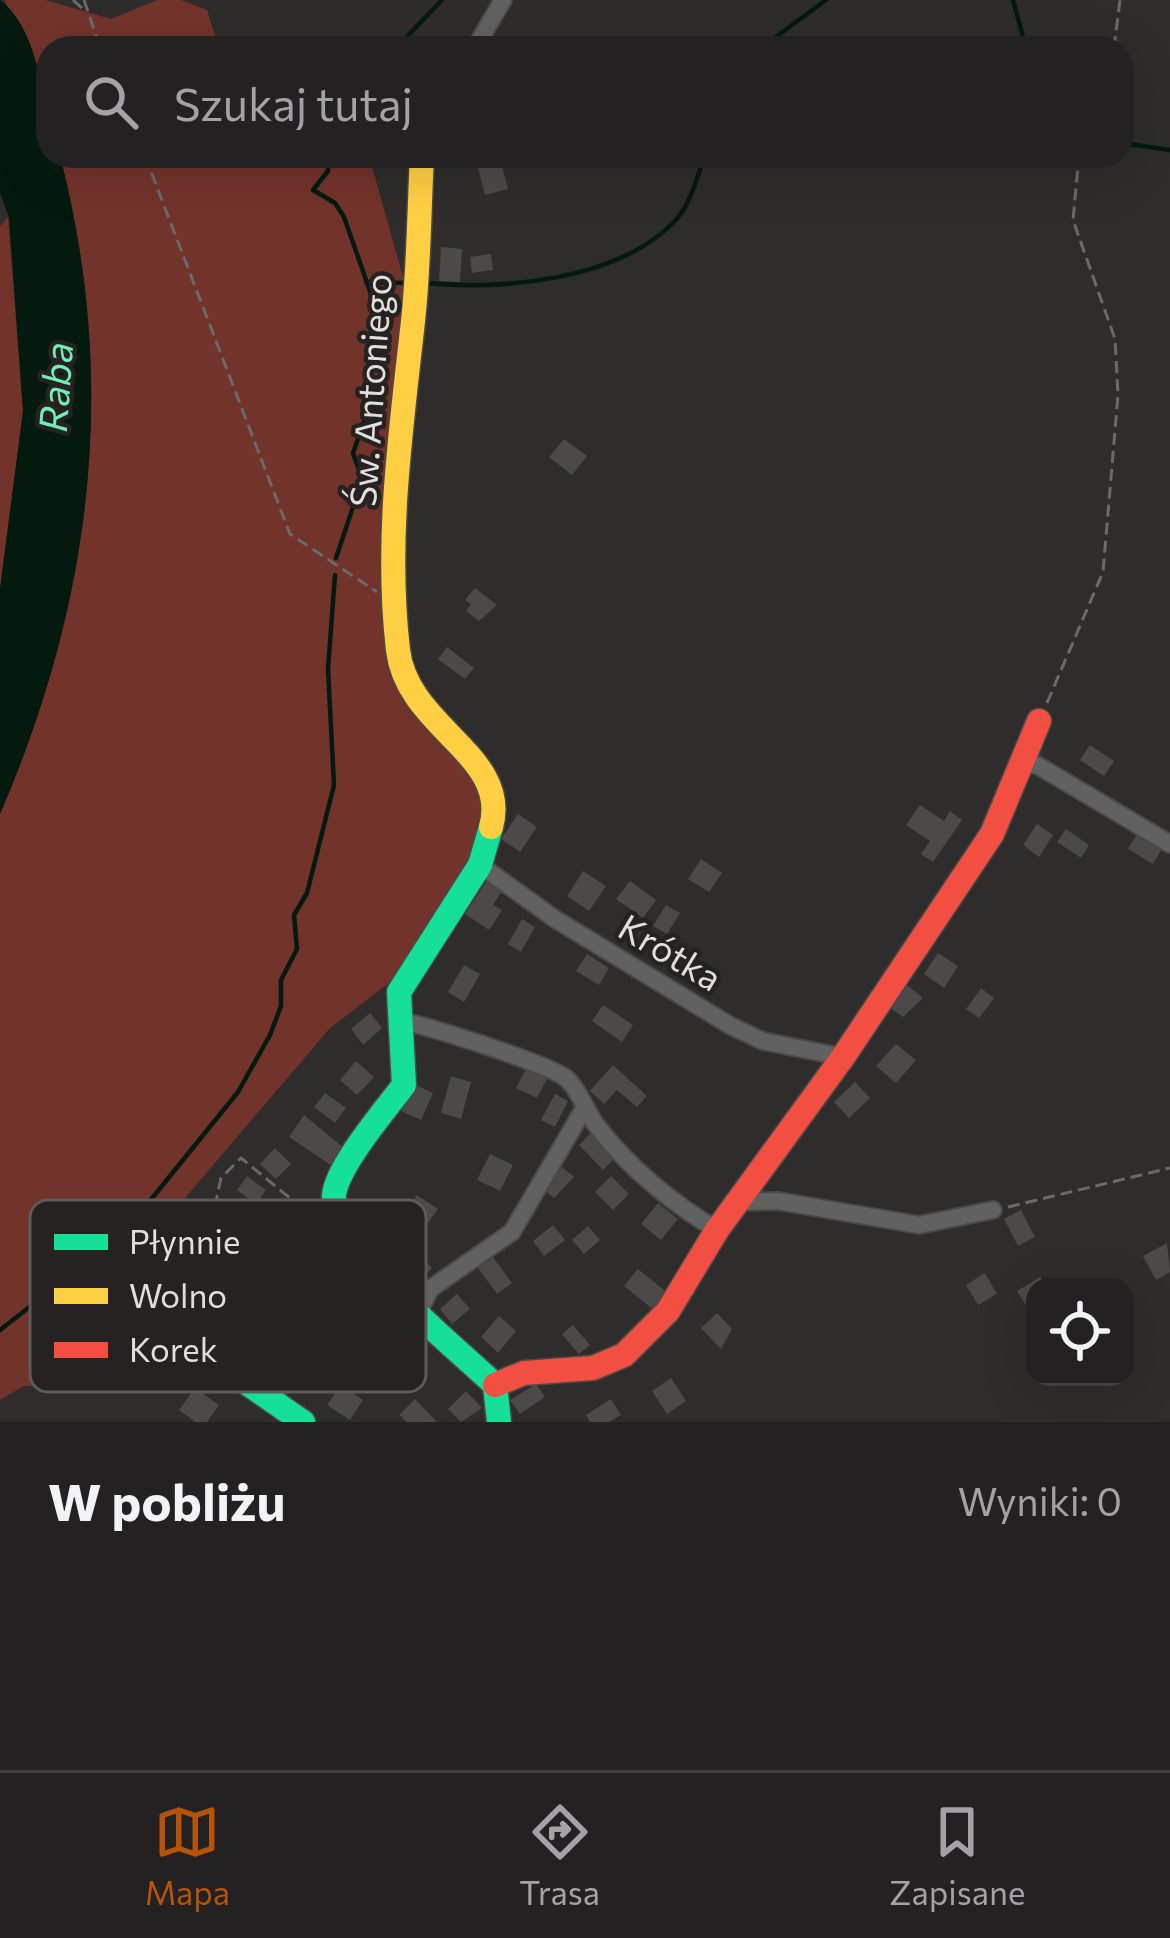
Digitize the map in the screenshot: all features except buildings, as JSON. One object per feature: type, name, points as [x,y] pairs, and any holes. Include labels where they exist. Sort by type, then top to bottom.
[{"type":"street","points":[[482,36],[503,0]]},
{"type":"street","name":"Św. Antoniego","points":[[335,1200],[334,1193],[371,1127],[404,1085],[399,992],[480,865],[496,808],[478,763],[412,699],[398,655],[392,493],[414,316],[421,168]]},
{"type":"street","points":[[495,1385],[524,1373],[593,1368],[624,1354],[668,1311],[716,1230],[843,1057],[992,834],[1039,721]]},
{"type":"street","points":[[1021,765],[1037,765],[1170,844]]},
{"type":"street","name":"Krótka","points":[[480,865],[555,919],[731,1026],[763,1041],[843,1057]]},
{"type":"street","points":[[400,1021],[429,1026],[479,1048],[552,1069],[570,1082],[599,1129],[672,1201],[716,1230]]},
{"type":"street","points":[[426,1297],[430,1289],[512,1232],[585,1107]]},
{"type":"street","points":[[737,1202],[778,1201],[920,1225],[993,1210]]},
{"type":"street","points":[[426,1319],[495,1385],[499,1422]]},
{"type":"street","points":[[260,1392],[303,1422]]},
{"type":"path","points":[[73,0],[84,10]]},
{"type":"path","points":[[84,0],[95,36]]},
{"type":"path","points":[[1116,36],[1120,0]]},
{"type":"path","points":[[150,168],[290,533],[399,605]]},
{"type":"path","points":[[1039,721],[1103,572],[1118,395],[1115,339],[1073,220],[1078,168]]},
{"type":"path","points":[[216,1200],[221,1178],[241,1158],[292,1200]]},
{"type":"path","points":[[993,1210],[1170,1168]]},
{"type":"shaded area","points":[[4,0],[45,0],[111,19],[157,0],[181,0],[207,10],[215,36],[36,36],[36,63]]},
{"type":"shaded area","points":[[63,168],[372,168],[414,316],[392,493],[412,699],[478,763],[496,808],[480,865],[452,887],[389,983],[330,1028],[183,1200],[30,1200],[30,1386],[0,1400],[0,814],[56,653],[87,490],[88,325]]},
{"type":"shaded area","points":[[8,217],[23,411],[0,589],[0,226]]},
{"type":"water","name":"Raba","points":[[0,0],[24,30],[36,63],[36,168],[63,168],[88,325],[91,408],[87,490],[75,572],[31,734],[0,814],[0,589],[23,411],[9,217],[0,193]]},
{"type":"waterway","points":[[408,36],[442,0]]},
{"type":"waterway","points":[[777,36],[826,0]]},
{"type":"waterway","points":[[1013,0],[1023,36]]},
{"type":"waterway","points":[[1134,145],[1170,150]]},
{"type":"waterway","points":[[328,168],[313,190],[335,203],[344,217],[378,314],[380,344],[369,380],[373,396],[353,453],[361,476],[358,492],[336,558]]},
{"type":"waterway","points":[[425,283],[522,282],[621,258],[673,223],[701,168]]},
{"type":"waterway","points":[[366,282],[408,283]]},
{"type":"waterway","points":[[151,1200],[238,1092],[281,1006],[281,980],[297,949],[294,915],[307,893],[334,785],[328,669],[335,575]]},
{"type":"waterway","points":[[0,1330],[30,1307]]},
{"type":"traffic: fast","points":[[335,1200],[337,1183],[353,1154],[404,1085],[399,992],[480,865],[491,827]]},
{"type":"traffic: fast","points":[[426,1322],[495,1385],[499,1422]]},
{"type":"traffic: fast","points":[[260,1392],[303,1422]]},
{"type":"traffic: slow","points":[[421,168],[415,301],[394,526],[398,650],[405,677],[419,700],[486,780],[493,802],[491,827]]},
{"type":"traffic: jam","points":[[495,1385],[524,1373],[593,1368],[624,1355],[668,1311],[717,1230],[843,1057],[992,834],[1039,721]]}]
